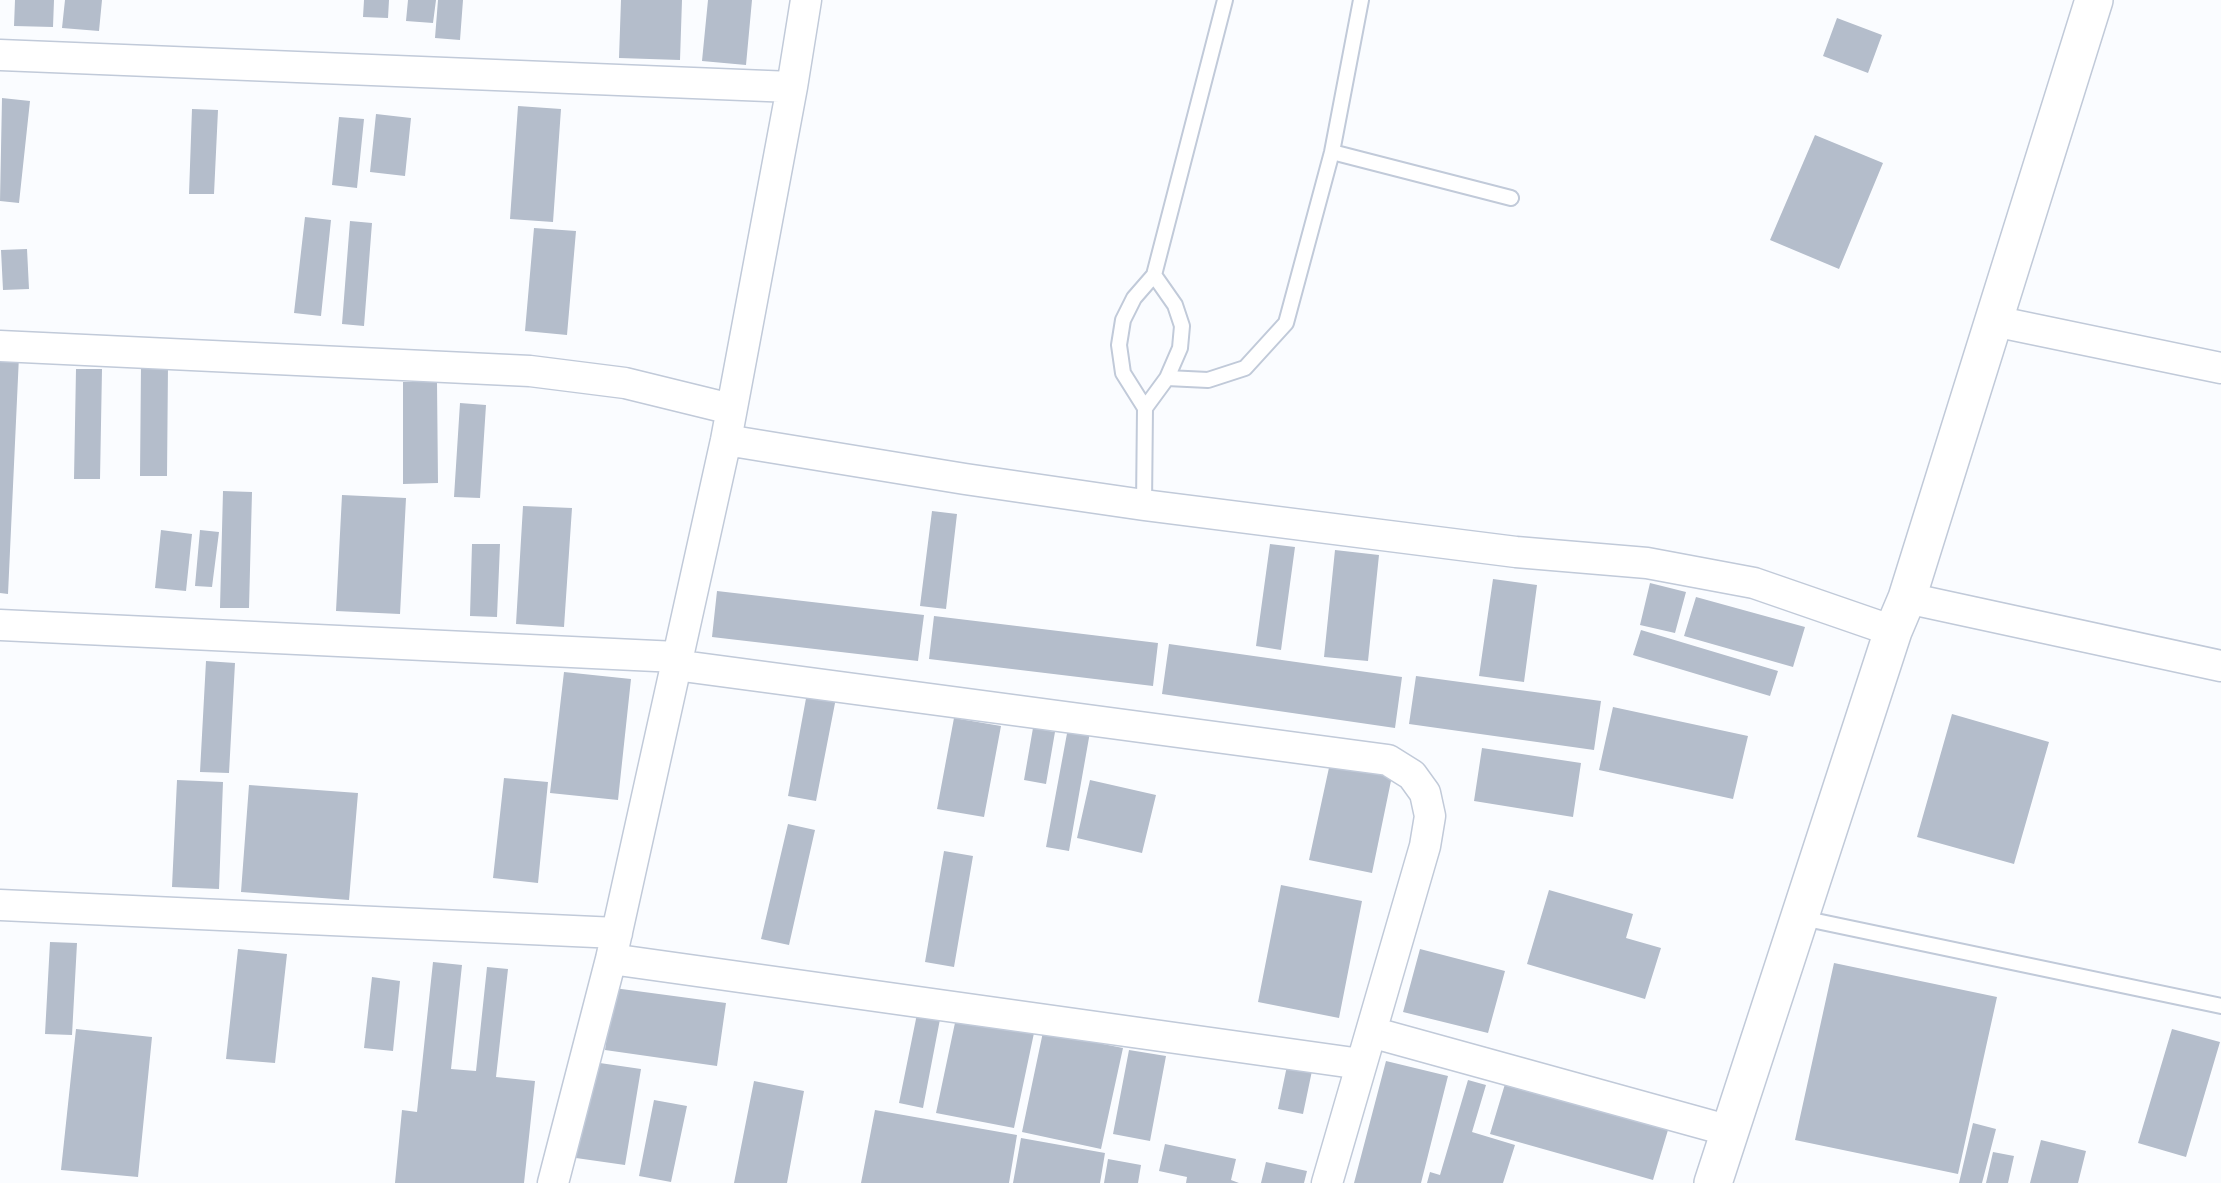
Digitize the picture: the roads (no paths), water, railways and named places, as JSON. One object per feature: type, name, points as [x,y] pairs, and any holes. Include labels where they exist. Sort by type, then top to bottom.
[{"type":"street","points":[[553,1183],[614,946],[726,440],[806,0]]},
{"type":"street","points":[[1713,1183],[1900,614],[2094,0]]},
{"type":"street","points":[[0,55],[792,87]]},
{"type":"street","points":[[1994,321],[2221,368]]},
{"type":"street","points":[[0,346],[530,371],[625,383],[732,409]]},
{"type":"street","points":[[726,440],[1144,505],[1516,552],[1647,563],[1900,614],[2221,666]]},
{"type":"street","points":[[0,625],[676,661],[1388,760],[1412,775],[1425,793],[1430,816],[1425,846],[1327,1183]]},
{"type":"street","points":[[0,905],[614,946],[1361,1064]]},
{"type":"street","points":[[1371,1032],[1730,1131]]},
{"type":"lane","points":[[1144,505],[1145,408],[1123,373],[1119,345],[1123,320],[1134,298],[1154,275],[1225,0]]},
{"type":"lane","points":[[1167,377],[1209,380],[1245,368],[1286,323],[1332,152],[1361,0]]},
{"type":"lane","points":[[1332,152],[1511,198]]},
{"type":"lane","points":[[1145,408],[1167,377],[1180,348],[1182,326],[1175,305],[1154,275]]},
{"type":"lane","points":[[1800,918],[2221,1006]]}]
